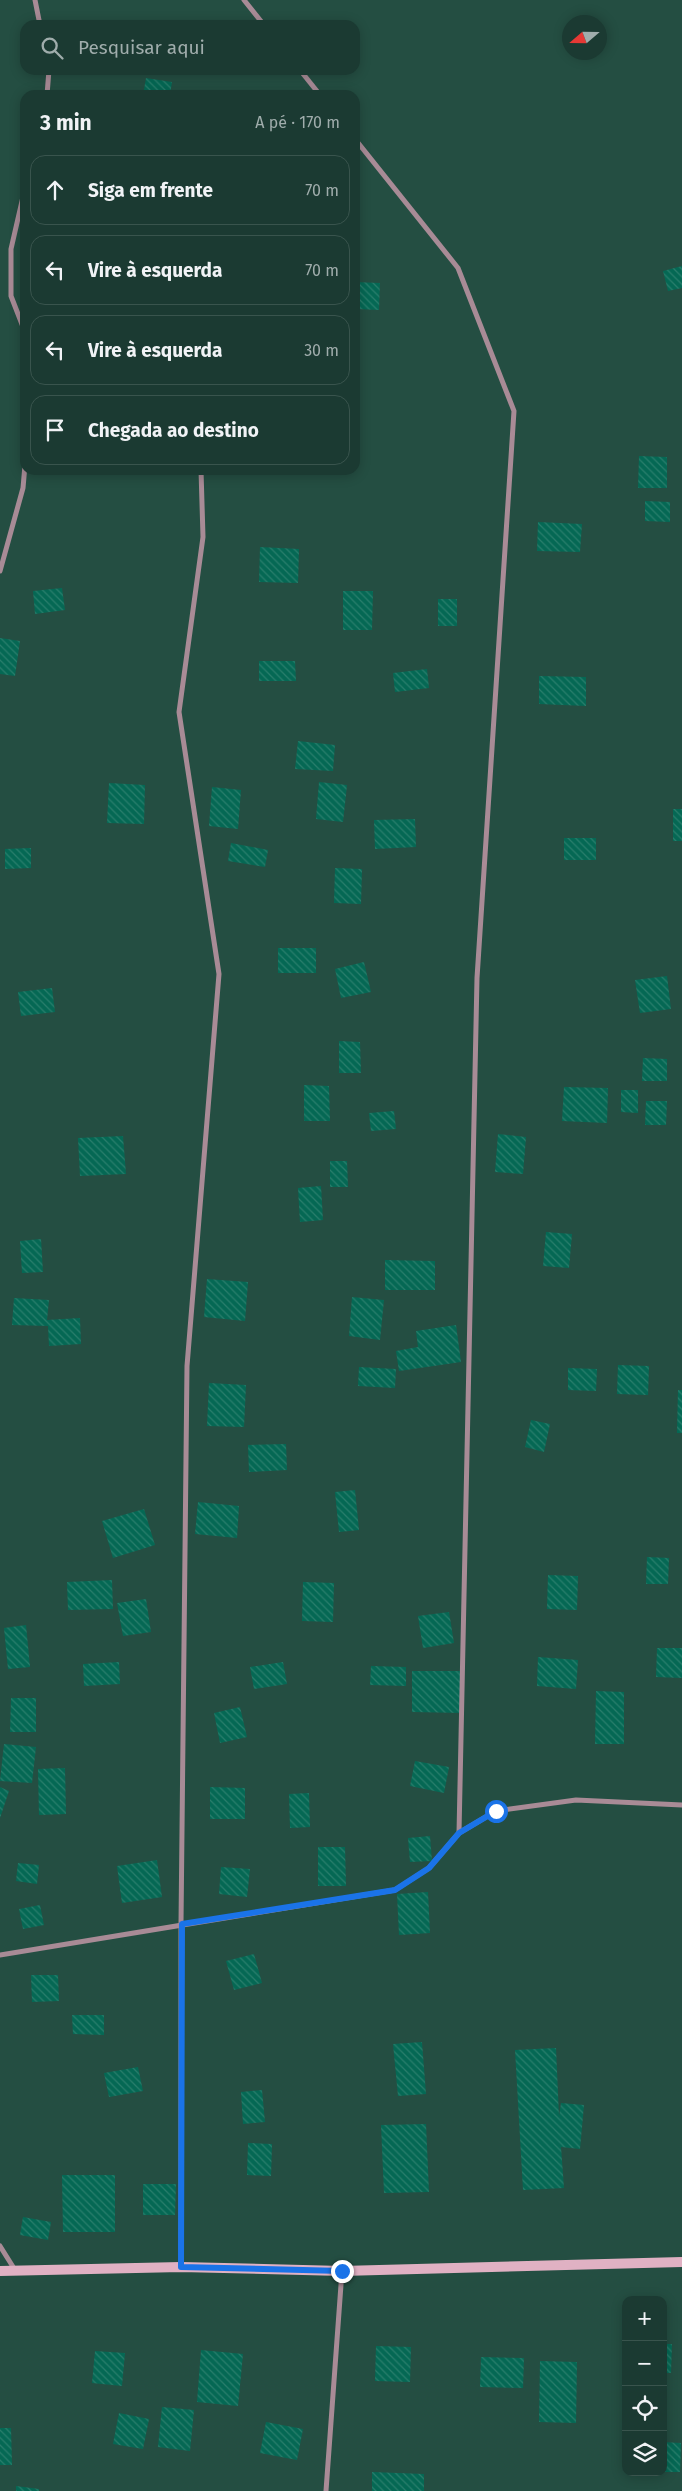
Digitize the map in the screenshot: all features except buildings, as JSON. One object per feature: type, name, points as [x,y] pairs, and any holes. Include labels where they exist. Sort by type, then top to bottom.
[{"type":"street","points":[[35,0],[39,20]]},
{"type":"street","points":[[244,0],[260,20]]},
{"type":"street","points":[[47,90],[49,75]]},
{"type":"street","points":[[304,75],[316,90]]},
{"type":"street","points":[[360,145],[458,268],[514,411],[477,978],[459,1833]]},
{"type":"street","points":[[20,208],[10,249],[11,296],[20,319]]},
{"type":"street","points":[[0,571],[23,488],[24,475]]},
{"type":"street","points":[[181,2267],[187,1366],[219,974],[179,712],[203,537],[201,475]]},
{"type":"street","points":[[0,1955],[395,1890],[429,1868],[459,1833],[496,1811],[576,1800],[682,1805]]},
{"type":"street","points":[[0,2246],[15,2270]]},
{"type":"street","points":[[0,2271],[181,2267],[342,2271],[682,2262]]},
{"type":"street","points":[[326,2491],[342,2271]]},
{"type":"route","points":[[342,2271],[181,2267],[182,1924],[395,1890],[429,1868],[459,1833],[496,1811]]}]
